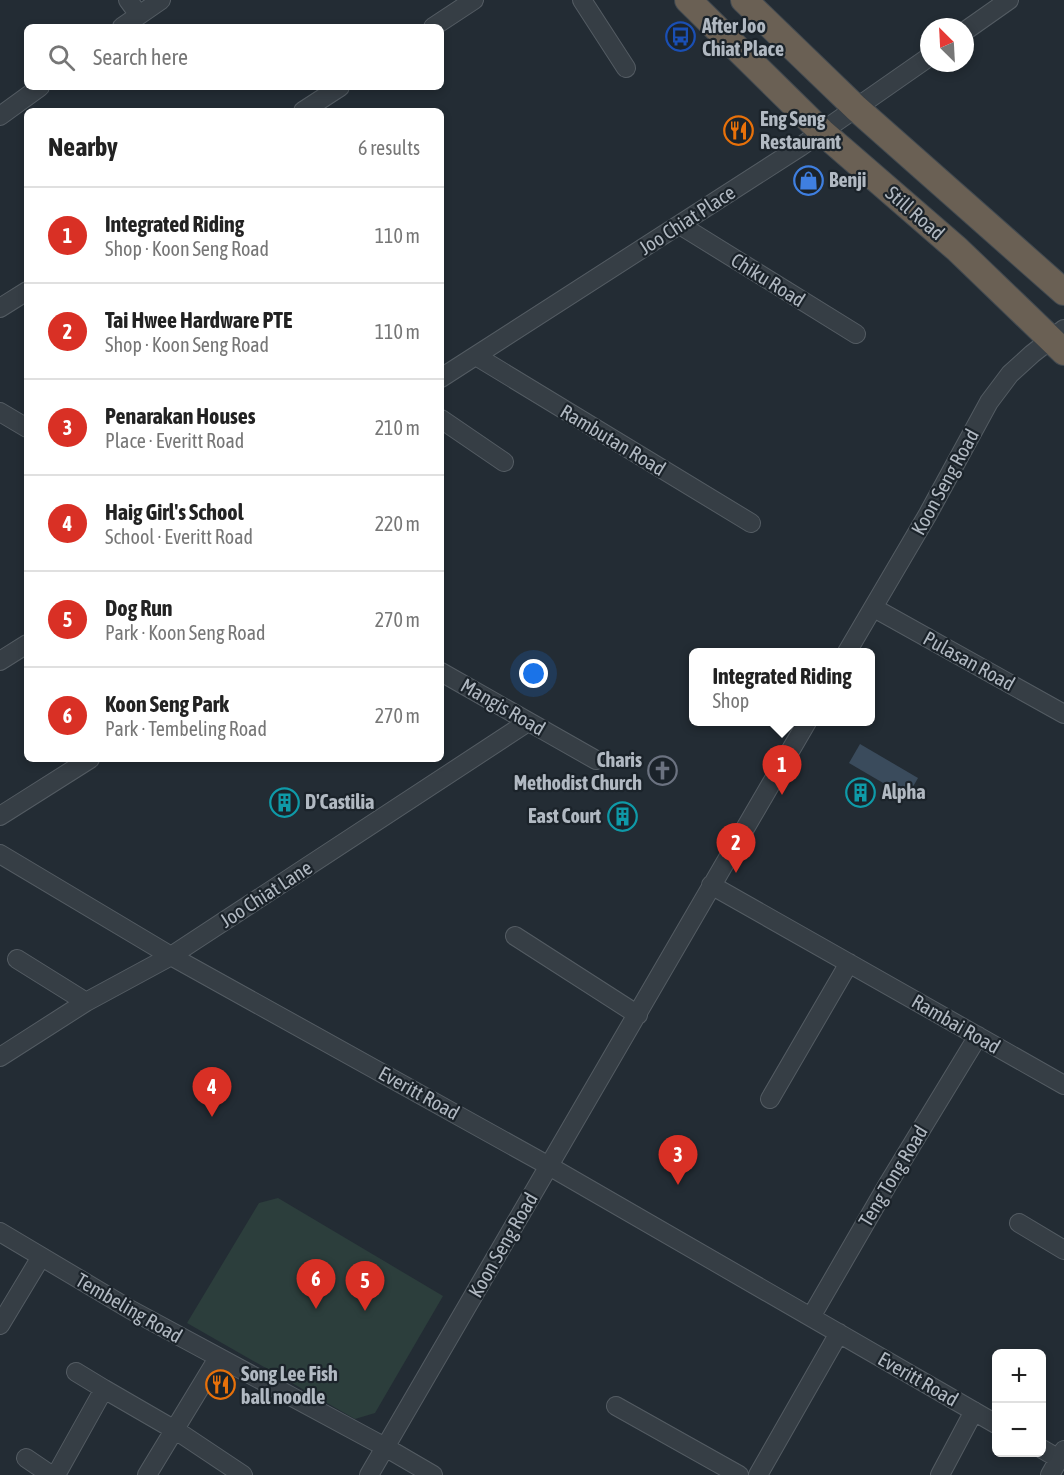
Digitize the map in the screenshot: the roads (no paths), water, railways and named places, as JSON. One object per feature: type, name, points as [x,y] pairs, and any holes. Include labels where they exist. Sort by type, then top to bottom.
[{"type":"highway","name":"Still Road","points":[[688,0],[822,132],[1059,340]]},
{"type":"highway","name":"Still Road","points":[[744,0],[856,108],[1064,292]]},
{"type":"street","points":[[124,24],[134,7],[160,0]]},
{"type":"street","points":[[437,24],[474,0]]},
{"type":"street","points":[[582,0],[626,68]]},
{"type":"street","points":[[974,26],[1010,0]]},
{"type":"street","name":"Joo Chiat Place","points":[[444,376],[627,249],[680,225],[822,132],[920,63]]},
{"type":"street","points":[[0,117],[36,90]]},
{"type":"street","points":[[308,108],[335,90]]},
{"type":"street","name":"Chiku Road","points":[[680,225],[856,334]]},
{"type":"street","points":[[0,308],[24,293]]},
{"type":"street","name":"Koon Seng Road","points":[[849,648],[989,402],[1010,374],[1059,340]]},
{"type":"street","name":"Rambutan Road","points":[[476,356],[751,523]]},
{"type":"street","points":[[0,412],[24,426]]},
{"type":"street","points":[[444,422],[504,462]]},
{"type":"street","name":"Pulasan Road","points":[[874,608],[1064,714]]},
{"type":"street","points":[[0,662],[24,646]]},
{"type":"street","name":"Mangis Road","points":[[444,674],[596,760]]},
{"type":"street","name":"Joo Chiat Lane","points":[[0,1057],[86,1002],[171,956],[528,722]]},
{"type":"street","name":"Koon Seng Road","points":[[369,1475],[805,726]]},
{"type":"street","points":[[0,816],[85,762]]},
{"type":"street","name":"Everitt Road","points":[[0,854],[171,956],[549,1166],[992,1422]]},
{"type":"street","name":"Rambai Road","points":[[711,885],[1064,1085]]},
{"type":"street","points":[[515,936],[638,1015]]},
{"type":"street","points":[[17,959],[86,1002]]},
{"type":"street","points":[[770,1099],[849,963]]},
{"type":"street","name":"Teng Tong Road","points":[[811,1317],[978,1036]]},
{"type":"street","points":[[1019,1223],[1064,1250]]},
{"type":"street","name":"Tembeling Road","points":[[0,1232],[131,1310],[433,1475]]},
{"type":"street","points":[[0,1325],[41,1257]]},
{"type":"street","points":[[758,1475],[839,1333]]},
{"type":"street","points":[[147,1475],[218,1358]]},
{"type":"street","points":[[76,1372],[174,1430],[243,1475]]},
{"type":"street","points":[[56,1475],[104,1389]]},
{"type":"street","points":[[616,1406],[739,1475]]},
{"type":"street","points":[[940,1475],[974,1411]]},
{"type":"street","points":[[1046,1453],[1058,1462]]},
{"type":"street","points":[[26,1458],[51,1475]]},
{"type":"water","points":[[860,744],[918,778],[907,797],[849,763]]},
{"type":"place","name":"After Joo Chiat Place","points":[[681,37]]},
{"type":"place","name":"Eng Seng Restaurant","points":[[739,131]]},
{"type":"place","name":"Benji","points":[[808,180]]},
{"type":"place","name":"Charis Methodist Church","points":[[663,771]]},
{"type":"place","name":"Alpha","points":[[861,792]]},
{"type":"place","name":"Integrated Riding","points":[[782,795]]},
{"type":"place","name":"D'Castilia","points":[[284,802]]},
{"type":"place","name":"East Court","points":[[622,816]]},
{"type":"place","name":"Tai Hwee Hardware PTE","points":[[736,873]]},
{"type":"place","name":"Haig Girl's School","points":[[212,1117]]},
{"type":"place","name":"Penarakan Houses","points":[[678,1185]]},
{"type":"place","name":"Koon Seng Park","points":[[316,1309]]},
{"type":"place","name":"Dog Run","points":[[365,1311]]},
{"type":"place","name":"Song Lee Fish ball noodle","points":[[220,1385]]}]
